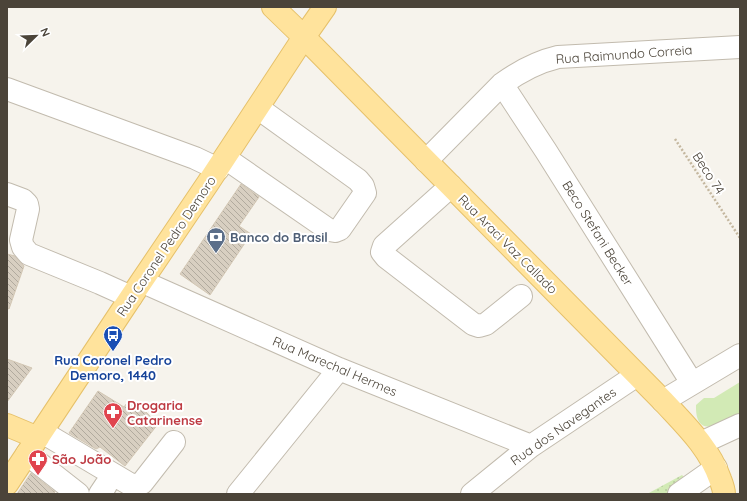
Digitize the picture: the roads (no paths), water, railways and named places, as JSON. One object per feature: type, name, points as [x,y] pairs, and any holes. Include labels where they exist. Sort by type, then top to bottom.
[{"type":"main road","name":"Rua Araci Vaz Callado","points":[[273,7],[663,401],[709,453],[716,468],[724,494]]},
{"type":"main road","name":"Rua Coronel Pedro Demoro","points":[[7,484],[222,163],[304,37],[326,7]]},
{"type":"main road","points":[[7,426],[36,441]]},
{"type":"street","name":"Rua Raimundo Correia","points":[[426,160],[502,84],[532,66],[558,57],[740,47]]},
{"type":"street","name":"Beco Stefani Becker","points":[[502,84],[546,151],[692,383]]},
{"type":"street","points":[[7,90],[195,158],[222,163],[329,230],[335,231],[340,229],[365,193],[363,186],[358,180],[258,108]]},
{"type":"street","points":[[451,186],[384,246],[382,252],[386,257],[473,324],[479,326],[486,324],[521,296]]},
{"type":"street","name":"Rua Marechal Hermes","points":[[7,194],[23,200],[27,204],[28,209],[20,240],[22,247],[28,254],[100,283],[137,288],[152,286],[339,369],[531,446]]},
{"type":"street","points":[[663,401],[740,355]]},
{"type":"street","points":[[238,494],[339,369]]},
{"type":"street","name":"Rua dos Navegantes","points":[[472,494],[531,446],[638,375]]},
{"type":"street","points":[[701,443],[740,425]]},
{"type":"street","points":[[36,441],[133,486],[142,483],[174,442]]},
{"type":"street","points":[[36,441],[78,494]]},
{"type":"street","points":[[680,494],[716,468]]},
{"type":"place","name":"Banco do Brasil","points":[[216,254]]},
{"type":"place","name":"Rua Coronel Pedro Demoro, 1440","points":[[113,352]]},
{"type":"place","name":"Drogaria Catarinense","points":[[113,429]]},
{"type":"place","name":"São João","points":[[38,476]]}]
